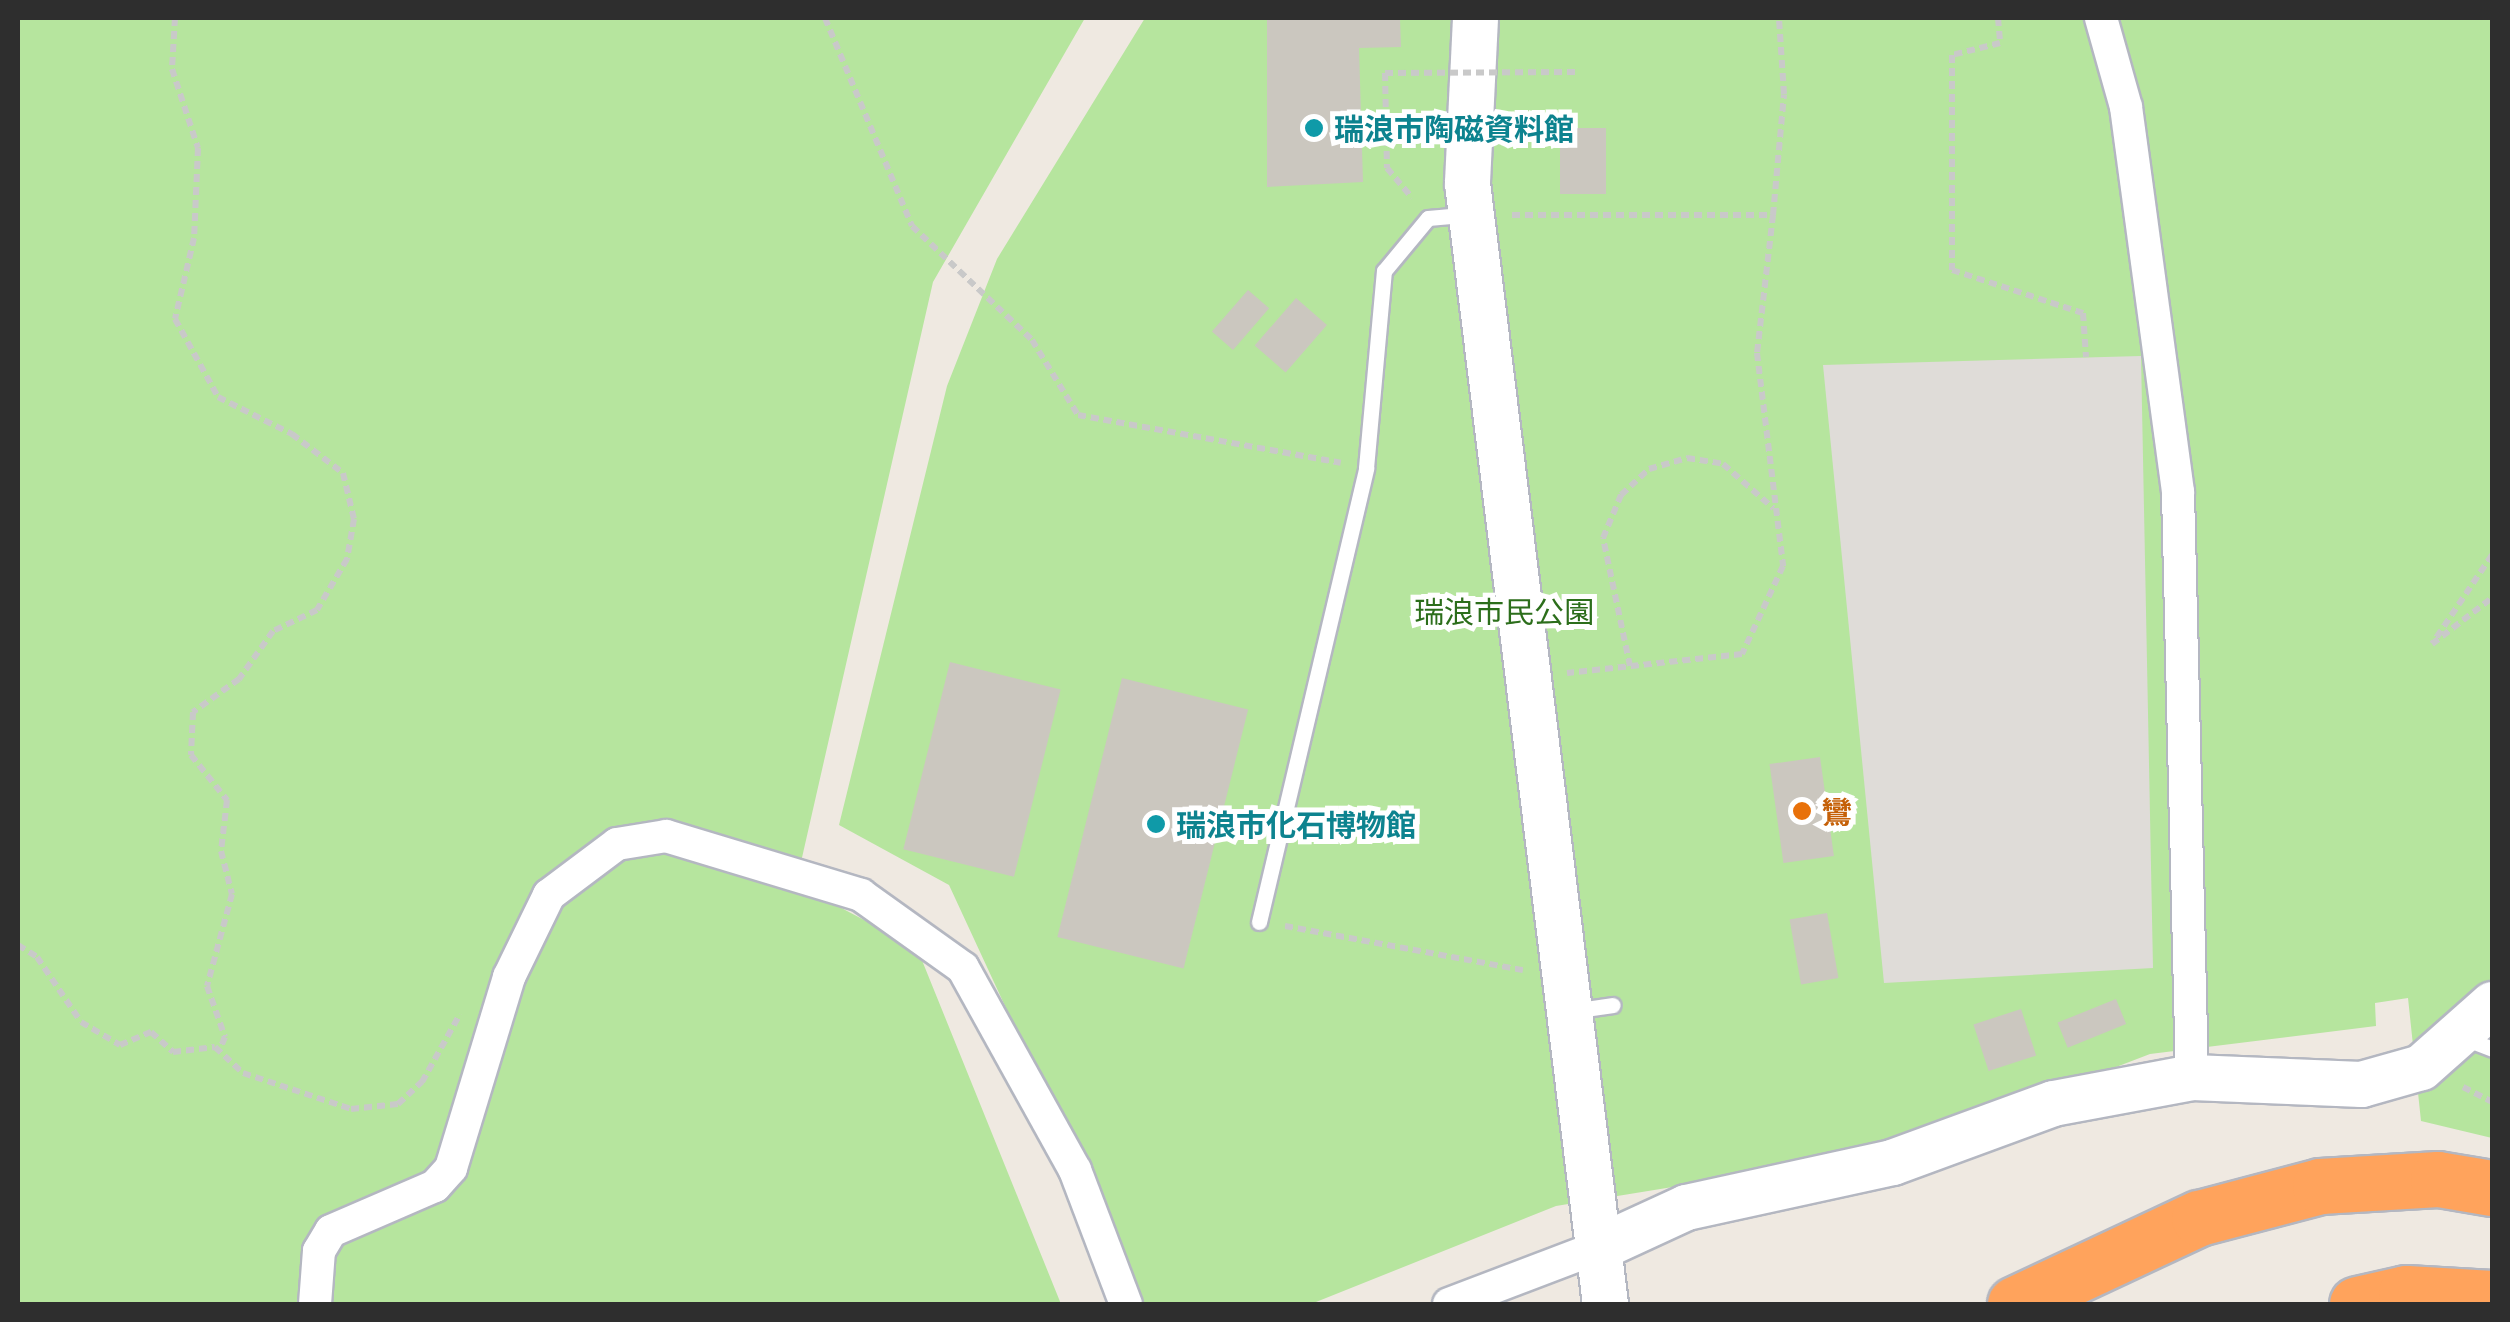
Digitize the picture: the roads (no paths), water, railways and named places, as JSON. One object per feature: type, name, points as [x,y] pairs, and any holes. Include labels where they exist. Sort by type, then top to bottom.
[{"type":"highway","points":[[2015,1304],[2199,1218],[2320,1186],[2438,1179],[2492,1188]]},
{"type":"highway","points":[[2357,1304],[2406,1293],[2492,1298]]},
{"type":"street","points":[[1475,18],[1449,216],[1524,678],[1606,1304]]},
{"type":"street","points":[[2102,18],[2126,108],[2178,492],[2192,1077]]},
{"type":"street","points":[[314,1304],[319,1251],[331,1232],[435,1186],[451,1168],[508,977],[549,895],[617,844],[666,836],[719,846],[861,895],[962,968],[1076,1170],[1126,1304]]},
{"type":"street","points":[[1449,1304],[1599,1247],[1686,1208],[1892,1162],[2054,1103],[2192,1077],[2361,1084],[2422,1066],[2475,1042],[2492,1004]]},
{"type":"lane","points":[[1258,922],[1366,468],[1384,270],[1449,216]]},
{"type":"lane","points":[[1567,1011],[1613,1005]]},
{"type":"place","name":"瑞浪市陶磁資料館","points":[[1314,128]]},
{"type":"place","name":"鸞","points":[[1802,811]]},
{"type":"place","name":"瑞浪市化石博物館","points":[[1156,824]]},
{"type":"park label","name":"瑞浪市民公園","points":[[1504,611]]}]
